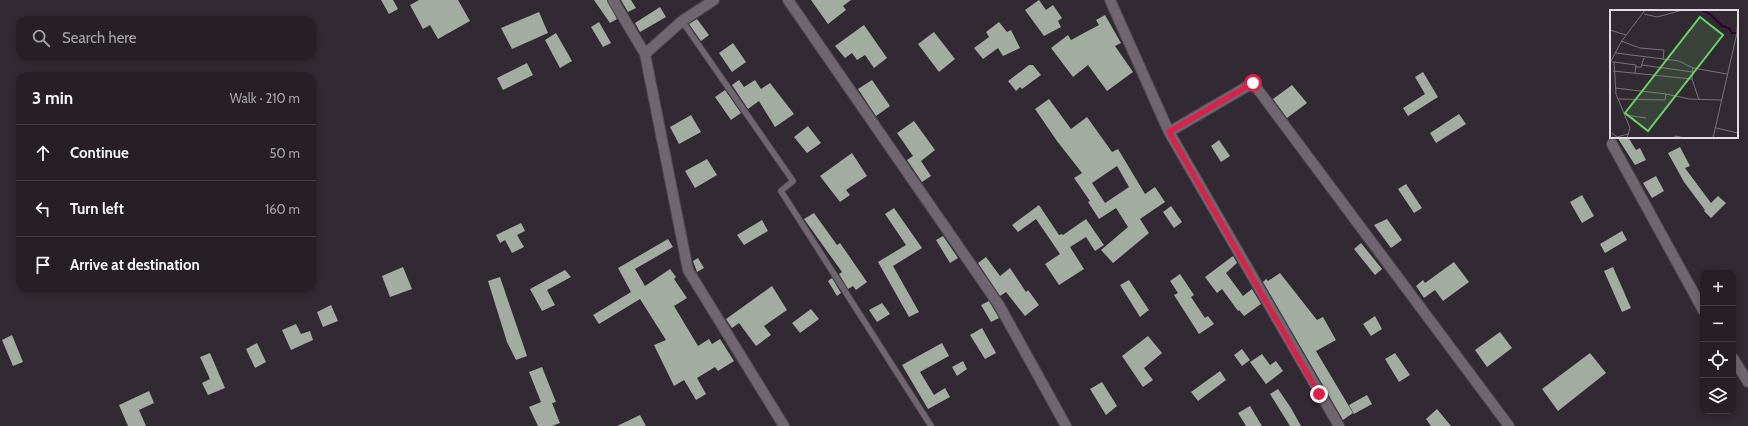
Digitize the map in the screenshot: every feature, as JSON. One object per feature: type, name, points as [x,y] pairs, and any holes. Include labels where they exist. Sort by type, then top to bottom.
[{"type":"street","points":[[613,0],[645,54],[688,270],[784,426]]},
{"type":"street","points":[[645,54],[682,21],[714,0]]},
{"type":"street","points":[[788,0],[999,305],[1066,426]]},
{"type":"street","points":[[1110,0],[1169,132],[1339,426]]},
{"type":"street","points":[[1169,132],[1253,83],[1509,426]]},
{"type":"street","points":[[1612,144],[1701,306]]},
{"type":"street","points":[[1736,363],[1748,382]]},
{"type":"lane","points":[[682,21],[793,181],[781,191],[931,426]]},
{"type":"building","points":[[381,0],[393,0],[398,9],[389,14]]},
{"type":"building","points":[[419,0],[458,0],[470,21],[438,39],[430,25],[423,29],[410,5]]},
{"type":"building","points":[[594,0],[607,0],[617,19],[610,23]]},
{"type":"building","points":[[621,0],[631,0],[636,8],[628,12]]},
{"type":"building","points":[[811,0],[851,0],[843,6],[846,10],[828,24]]},
{"type":"building","points":[[1039,0],[1046,10],[1053,5],[1062,18],[1058,21],[1061,27],[1044,36],[1025,10]]},
{"type":"building","points":[[660,7],[666,17],[640,32],[635,23]]},
{"type":"building","points":[[539,12],[548,33],[512,49],[501,28]]},
{"type":"building","points":[[1105,15],[1121,43],[1115,46],[1133,72],[1107,91],[1088,65],[1073,77],[1051,48],[1068,35],[1071,40],[1099,25],[1096,20]]},
{"type":"building","points":[[697,19],[709,35],[701,41],[689,24]]},
{"type":"building","points":[[599,22],[611,43],[603,47],[591,27]]},
{"type":"building","points":[[999,22],[1007,32],[1011,30],[1020,48],[1003,56],[998,48],[983,59],[974,48],[989,37],[986,32]]},
{"type":"building","points":[[864,25],[887,58],[874,68],[865,55],[857,60],[852,53],[845,58],[835,46]]},
{"type":"building","points":[[934,32],[955,59],[939,72],[918,44]]},
{"type":"building","points":[[556,33],[572,61],[560,68],[545,40]]},
{"type":"building","points":[[733,43],[746,62],[732,72],[719,53]]},
{"type":"building","points":[[527,63],[533,75],[503,90],[497,78]]},
{"type":"building","points":[[1029,65],[1033,65],[1041,75],[1022,89],[1020,87],[1016,91],[1008,81]]},
{"type":"building","points":[[1423,72],[1438,97],[1408,116],[1403,108],[1425,94],[1415,77]]},
{"type":"building","points":[[739,80],[744,87],[755,80],[761,89],[770,83],[794,114],[775,127],[759,101],[748,109],[732,85]]},
{"type":"building","points":[[872,80],[890,106],[876,116],[858,89]]},
{"type":"building","points":[[1292,85],[1307,103],[1287,118],[1273,99]]},
{"type":"building","points":[[725,90],[741,113],[731,120],[715,97]]},
{"type":"building","points":[[1049,99],[1071,129],[1087,117],[1112,152],[1118,149],[1145,194],[1155,187],[1165,202],[1140,219],[1149,233],[1113,263],[1101,250],[1128,227],[1116,208],[1099,219],[1088,202],[1090,201],[1074,178],[1082,173],[1057,141],[1035,109]],"holes":[[[1117,166],[1129,187],[1105,203],[1092,183]]]},
{"type":"building","points":[[1459,114],[1466,124],[1436,143],[1430,133]]},
{"type":"building","points":[[691,115],[701,132],[679,144],[670,127]]},
{"type":"building","points":[[914,121],[935,150],[921,161],[931,176],[922,182],[907,160],[913,156],[897,133]]},
{"type":"building","points":[[808,126],[821,143],[807,153],[794,137]]},
{"type":"building","points":[[1618,138],[1629,138],[1636,150],[1640,148],[1646,160],[1635,165]]},
{"type":"building","points":[[1219,140],[1230,156],[1221,162],[1211,146]]},
{"type":"building","points":[[1680,147],[1690,166],[1685,168],[1711,203],[1718,196],[1726,203],[1711,218],[1704,211],[1705,210],[1684,182],[1668,153]]},
{"type":"building","points":[[852,153],[867,176],[846,190],[850,195],[840,202],[820,176]]},
{"type":"building","points":[[707,159],[717,175],[695,188],[685,171]]},
{"type":"building","points":[[1656,176],[1664,191],[1652,198],[1643,183]]},
{"type":"building","points":[[1406,184],[1422,208],[1414,213],[1398,189]]},
{"type":"building","points":[[1582,195],[1594,216],[1582,223],[1570,202]]},
{"type":"building","points":[[1039,205],[1059,235],[1063,235],[1086,219],[1104,245],[1095,251],[1086,237],[1070,247],[1084,269],[1059,285],[1045,264],[1060,254],[1036,219],[1018,232],[1012,225]]},
{"type":"building","points":[[1171,206],[1182,222],[1174,228],[1163,212]]},
{"type":"building","points":[[894,208],[922,248],[893,266],[919,312],[909,317],[878,262],[906,245],[885,214]]},
{"type":"building","points":[[814,213],[837,245],[840,243],[867,282],[856,290],[853,286],[848,289],[839,274],[842,272],[804,219]]},
{"type":"building","points":[[1387,219],[1402,240],[1391,248],[1374,225]]},
{"type":"building","points":[[762,220],[768,231],[744,245],[737,235]]},
{"type":"building","points":[[521,223],[525,231],[517,235],[524,247],[512,253],[505,240],[500,243],[496,235]]},
{"type":"building","points":[[1622,231],[1627,240],[1605,253],[1600,244]]},
{"type":"building","points":[[943,236],[958,258],[950,263],[936,240]]},
{"type":"building","points":[[668,239],[673,247],[635,269],[645,286],[670,269],[676,277],[674,279],[687,298],[674,306],[698,346],[709,339],[712,344],[720,339],[734,361],[718,371],[715,367],[697,378],[706,394],[696,400],[684,380],[674,386],[654,345],[666,340],[640,299],[599,324],[593,315],[631,292],[618,268]]},
{"type":"building","points":[[1361,243],[1382,269],[1375,275],[1354,249]]},
{"type":"building","points":[[1233,256],[1237,263],[1226,273],[1243,296],[1252,289],[1261,304],[1244,316],[1239,310],[1238,311],[1222,289],[1217,293],[1205,277]]},
{"type":"building","points":[[986,257],[1000,276],[1010,268],[1026,292],[1028,290],[1039,305],[1025,316],[1006,292],[1000,296],[978,263]]},
{"type":"building","points":[[698,258],[704,268],[697,272],[693,261]]},
{"type":"building","points":[[1454,262],[1469,282],[1443,301],[1435,290],[1424,298],[1416,286],[1423,280],[1425,283]]},
{"type":"building","points":[[403,267],[412,289],[390,297],[382,276]]},
{"type":"building","points":[[1613,267],[1631,308],[1622,312],[1604,271]]},
{"type":"building","points":[[565,270],[571,277],[547,290],[555,305],[542,311],[530,289]]},
{"type":"building","points":[[1280,273],[1317,320],[1323,317],[1336,340],[1316,351],[1353,413],[1343,420],[1263,282],[1266,279],[1268,281]]},
{"type":"building","points":[[1180,274],[1194,295],[1191,297],[1205,318],[1208,316],[1214,324],[1199,334],[1174,295],[1178,293],[1170,281]]},
{"type":"building","points":[[500,277],[527,356],[516,360],[507,342],[488,281]]},
{"type":"building","points":[[832,278],[841,293],[837,296],[828,281]]},
{"type":"building","points":[[1129,280],[1149,310],[1140,317],[1120,285]]},
{"type":"building","points":[[772,286],[787,310],[764,326],[771,335],[756,346],[739,323],[732,328],[726,319]]},
{"type":"building","points":[[989,301],[999,318],[991,322],[981,305]]},
{"type":"building","points":[[882,303],[890,314],[877,322],[869,310]]},
{"type":"building","points":[[331,305],[338,321],[323,327],[317,312]]},
{"type":"building","points":[[811,309],[819,319],[800,333],[792,323]]},
{"type":"building","points":[[1375,316],[1382,329],[1371,336],[1363,324]]},
{"type":"building","points":[[296,324],[301,334],[310,331],[313,340],[291,350],[282,330]]},
{"type":"building","points":[[982,328],[996,353],[985,359],[970,335]]},
{"type":"building","points":[[1500,332],[1512,348],[1487,367],[1475,350]]},
{"type":"building","points":[[12,335],[23,362],[13,366],[2,340]]},
{"type":"building","points":[[1148,336],[1162,353],[1144,368],[1153,380],[1143,387],[1122,356]]},
{"type":"building","points":[[257,343],[266,362],[255,368],[246,349]]},
{"type":"building","points":[[942,343],[949,356],[920,372],[934,395],[945,388],[950,397],[928,409],[902,365]]},
{"type":"building","points":[[1242,349],[1250,360],[1242,366],[1234,355]]},
{"type":"building","points":[[210,353],[225,388],[208,395],[202,383],[210,379],[200,357]]},
{"type":"building","points":[[1395,353],[1410,375],[1399,382],[1385,359]]},
{"type":"building","points":[[1590,353],[1606,373],[1558,411],[1542,389]]},
{"type":"building","points":[[1262,354],[1270,365],[1276,361],[1283,371],[1266,384],[1250,362]]},
{"type":"building","points":[[963,361],[967,369],[957,376],[952,367]]},
{"type":"building","points":[[542,367],[556,402],[552,403],[560,423],[552,426],[538,426],[529,407],[541,402],[529,372]]},
{"type":"building","points":[[1220,371],[1226,380],[1198,401],[1191,392]]},
{"type":"building","points":[[1102,382],[1117,406],[1106,415],[1090,389]]},
{"type":"building","points":[[1278,389],[1301,426],[1290,426],[1270,394]]},
{"type":"building","points":[[149,391],[154,403],[139,410],[146,426],[128,426],[119,405]]},
{"type":"building","points":[[1367,395],[1372,404],[1354,414],[1349,405]]},
{"type":"building","points":[[1250,406],[1262,426],[1246,426],[1238,413]]},
{"type":"building","points":[[1437,409],[1451,426],[1431,426],[1426,419]]},
{"type":"building","points":[[640,415],[646,426],[617,426]]},
{"type":"route","points":[[1253,83],[1169,132],[1319,394]]}]
